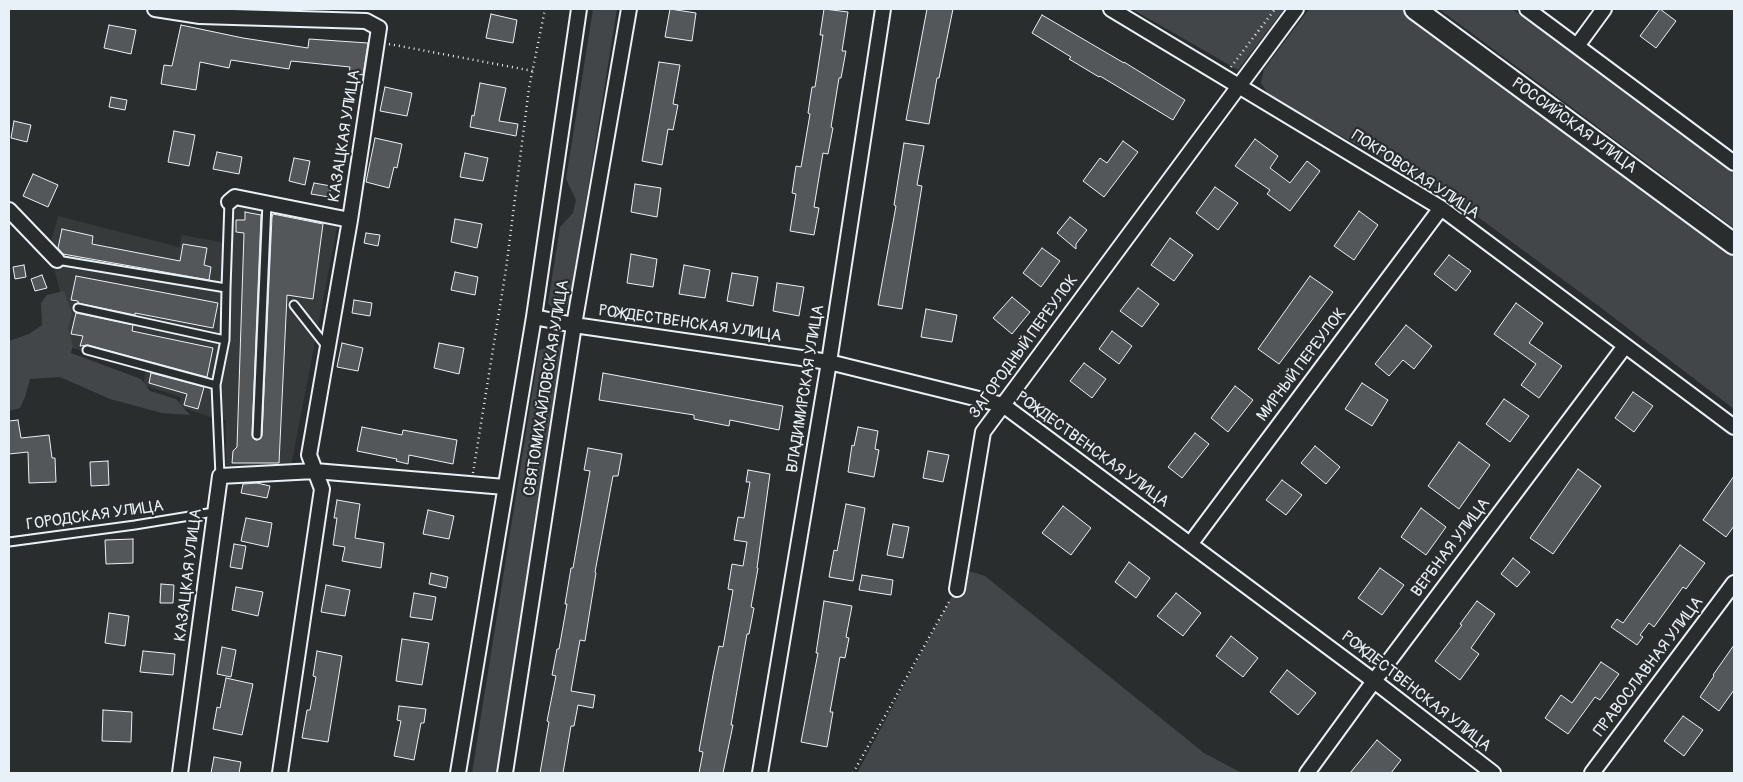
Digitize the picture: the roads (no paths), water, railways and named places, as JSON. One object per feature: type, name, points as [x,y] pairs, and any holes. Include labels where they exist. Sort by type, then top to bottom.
[{"type":"main road","name":"РОССИЙСКАЯ УЛИЦА","points":[[1415,9],[1734,244]]},
{"type":"street","name":"КАЗАЦКАЯ УЛИЦА","points":[[155,9],[200,16],[366,20],[380,28],[350,220],[309,455],[322,489],[280,773]]},
{"type":"street","name":"СВЯТОМИХАЙЛОВСКАЯ УЛИЦА","points":[[458,773],[534,317],[579,9]]},
{"type":"street","name":"СВЯТОМИХАЙЛОВСКАЯ УЛИЦА","points":[[505,773],[574,325],[629,9]]},
{"type":"street","name":"ВЛАДИМИРСКАЯ УЛИЦА","points":[[760,773],[829,362],[883,9]]},
{"type":"street","name":"ПОКРОВСКАЯ УЛИЦА","points":[[1111,9],[1440,208],[1734,427]]},
{"type":"street","name":"ЗАГОРОДНЫЙ ПЕРЕУЛОК","points":[[957,588],[983,432],[1296,9]]},
{"type":"street","points":[[1527,9],[1734,162]]},
{"type":"street","points":[[1577,46],[1604,9]]},
{"type":"street","points":[[229,202],[235,197],[350,220]]},
{"type":"street","name":"МИРНЫЙ ПЕРЕУЛОК","points":[[1191,544],[1440,208]]},
{"type":"street","points":[[9,210],[57,260]]},
{"type":"street","name":"РОЖДЕСТВЕНСКАЯ УЛИЦА","points":[[534,317],[574,325],[829,362],[1003,405],[1374,681],[1493,773]]},
{"type":"street","name":"ВЕРБНАЯ УЛИЦА","points":[[1307,773],[1626,346]]},
{"type":"street","points":[[220,476],[315,471],[505,487]]},
{"type":"street","name":"КАЗАЦКАЯ УЛИЦА","points":[[180,773],[220,476]]},
{"type":"street","name":"ПРАВОСЛАВНАЯ УЛИЦА","points":[[1592,773],[1734,583]]},
{"type":"lane","points":[[220,476],[216,385],[225,340],[229,202]]},
{"type":"lane","points":[[257,435],[267,202]]},
{"type":"lane","points":[[57,260],[226,288]]},
{"type":"lane","points":[[294,305],[328,347]]},
{"type":"lane","points":[[78,308],[225,340]]},
{"type":"lane","points":[[87,350],[216,385]]},
{"type":"lane","name":"ГОРОДСКАЯ УЛИЦА","points":[[9,542],[214,512]]}]
